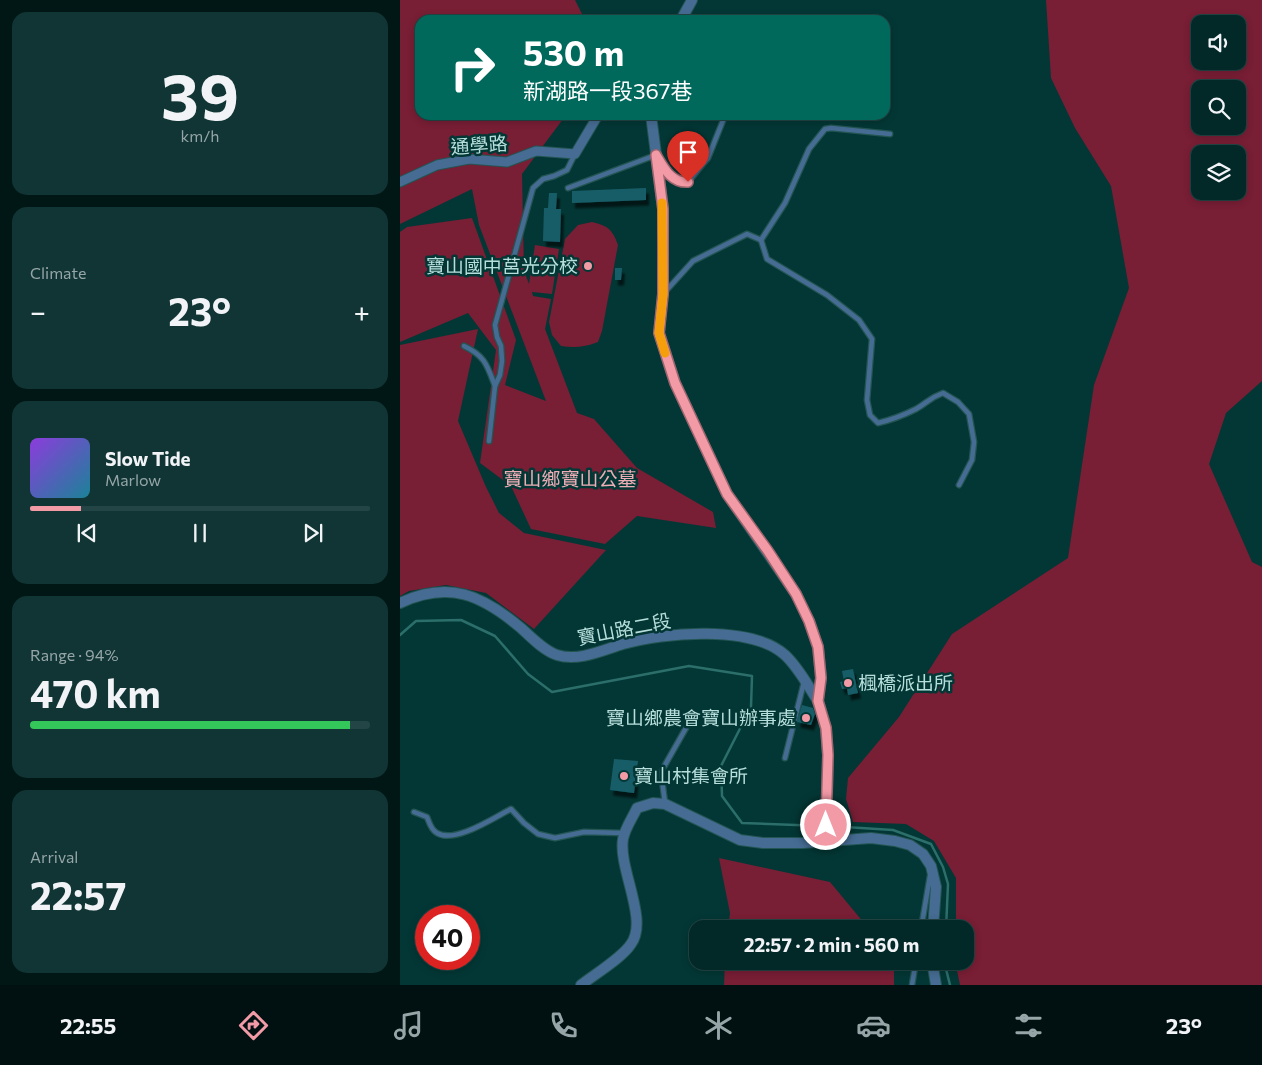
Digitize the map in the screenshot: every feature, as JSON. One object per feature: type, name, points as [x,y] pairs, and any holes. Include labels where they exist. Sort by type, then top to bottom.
[{"type":"street","points":[[684,15],[692,0]]},
{"type":"street","points":[[575,154],[595,120]]},
{"type":"street","points":[[652,120],[663,209],[663,294],[659,333],[675,383],[727,494],[796,594],[809,621],[818,647],[821,678],[818,701],[826,728],[828,755],[826,842]]},
{"type":"street","name":"通學路","points":[[400,182],[437,164],[469,158],[507,162],[536,151],[575,154]]},
{"type":"street","name":"寶山路二段","points":[[400,603],[429,593],[462,593],[476,598],[493,608],[548,650],[557,655],[567,657],[579,657],[635,640],[663,636],[694,634],[752,638],[784,654],[818,701]]},
{"type":"street","points":[[582,985],[626,951],[636,935],[635,907],[626,870],[623,840],[637,808],[653,803],[666,804],[740,840],[763,843],[826,842],[870,838],[895,841],[910,846],[923,854],[931,866],[936,887],[934,920]]},
{"type":"street","points":[[934,970],[936,985]]},
{"type":"lane","points":[[568,188],[656,155],[669,175],[680,182],[688,182],[708,158],[723,120]]},
{"type":"lane","points":[[761,240],[785,203],[810,149],[825,129],[890,134]]},
{"type":"lane","points":[[488,441],[495,386],[500,375],[502,362],[501,346],[495,325],[533,188],[543,179],[567,170],[575,154]]},
{"type":"lane","points":[[663,294],[693,261],[747,234],[761,240],[767,259],[827,295],[859,320],[872,340],[866,400],[870,415],[878,423],[890,420],[917,408],[931,397],[943,394],[958,402],[970,414],[974,442],[972,460],[959,485]]},
{"type":"lane","points":[[464,346],[476,351],[483,358],[495,386]]},
{"type":"lane","points":[[785,758],[805,681]]},
{"type":"lane","points":[[666,804],[660,772],[686,728]]},
{"type":"lane","points":[[414,812],[426,817],[432,829],[438,834],[450,836],[466,832],[511,809],[538,834],[555,838],[584,832],[625,833]]},
{"type":"lane","points":[[922,920],[931,866]]},
{"type":"lane","points":[[912,985],[914,970]]},
{"type":"green space","name":"寶山鄉寶山公墓","points":[[400,0],[575,0],[582,15],[415,15],[415,120],[562,120],[522,174],[524,271],[529,284],[535,245],[559,249],[552,294],[532,292],[533,296],[551,299],[545,329],[577,413],[594,419],[637,468],[713,512],[716,528],[637,516],[605,544],[531,529],[511,486],[480,463],[496,350],[468,313],[400,342],[400,232],[407,227],[472,218],[516,340],[505,385],[546,401],[479,225],[472,189],[400,224]]},
{"type":"green space","points":[[1046,0],[1262,0],[1262,381],[1226,413],[1209,464],[1252,562],[1262,567],[1262,985],[960,985],[957,970],[974,970],[974,920],[956,920],[956,878],[934,841],[906,824],[853,822],[846,799],[848,778],[899,717],[952,634],[1068,558],[1094,385],[1129,288],[1111,186],[1075,128],[1051,78]]},
{"type":"green space","points":[[592,222],[609,229],[618,245],[602,331],[598,342],[580,347],[561,346],[552,335],[549,322],[565,239],[578,225]]},
{"type":"green space","points":[[478,329],[458,421],[499,513],[524,533],[606,550],[534,629],[486,593],[446,585],[409,591],[400,596],[400,345]]},
{"type":"green space","points":[[719,858],[830,882],[862,920],[729,920],[730,913]]},
{"type":"green space","points":[[725,970],[894,970],[894,985],[724,985]]},
{"type":"building","points":[[646,188],[646,200],[572,203],[572,191]]},
{"type":"building","points":[[549,193],[557,193],[556,209],[561,209],[560,242],[543,241],[544,208],[548,208]]},
{"type":"building","points":[[615,268],[622,268],[621,280],[615,280]]},
{"type":"building","name":"楓橋派出所","points":[[853,669],[858,693],[848,695],[847,688],[842,689],[840,682],[844,681],[842,671]]},
{"type":"building","name":"寶山鄉農會寶山辦事處","points":[[802,705],[813,708],[815,714],[811,725],[797,722]]},
{"type":"building","name":"寶山村集會所","points":[[614,759],[638,761],[634,793],[610,790]]},
{"type":"waterway","points":[[400,635],[416,621],[461,620],[495,636],[528,674],[552,692],[689,666],[752,676],[751,707],[721,766],[722,796],[742,823],[823,826]]},
{"type":"waterway","points":[[829,826],[893,830],[931,844],[943,867],[948,884],[946,920]]},
{"type":"waterway","points":[[946,970],[950,985]]},
{"type":"slow traffic","points":[[662,203],[663,294],[659,333],[665,353]]},
{"type":"place","name":"寶山國中莒光分校","points":[[588,266]]},
{"type":"place","name":"楓橋派出所","points":[[848,683]]},
{"type":"place","name":"寶山鄉農會寶山辦事處","points":[[806,718]]},
{"type":"place","name":"寶山村集會所","points":[[624,776]]},
{"type":"route","points":[[688,182],[680,182],[669,175],[656,155],[663,209],[663,294],[659,333],[675,383],[727,494],[796,594],[809,621],[818,647],[821,678],[818,701],[826,728],[828,755],[826,825]]}]
